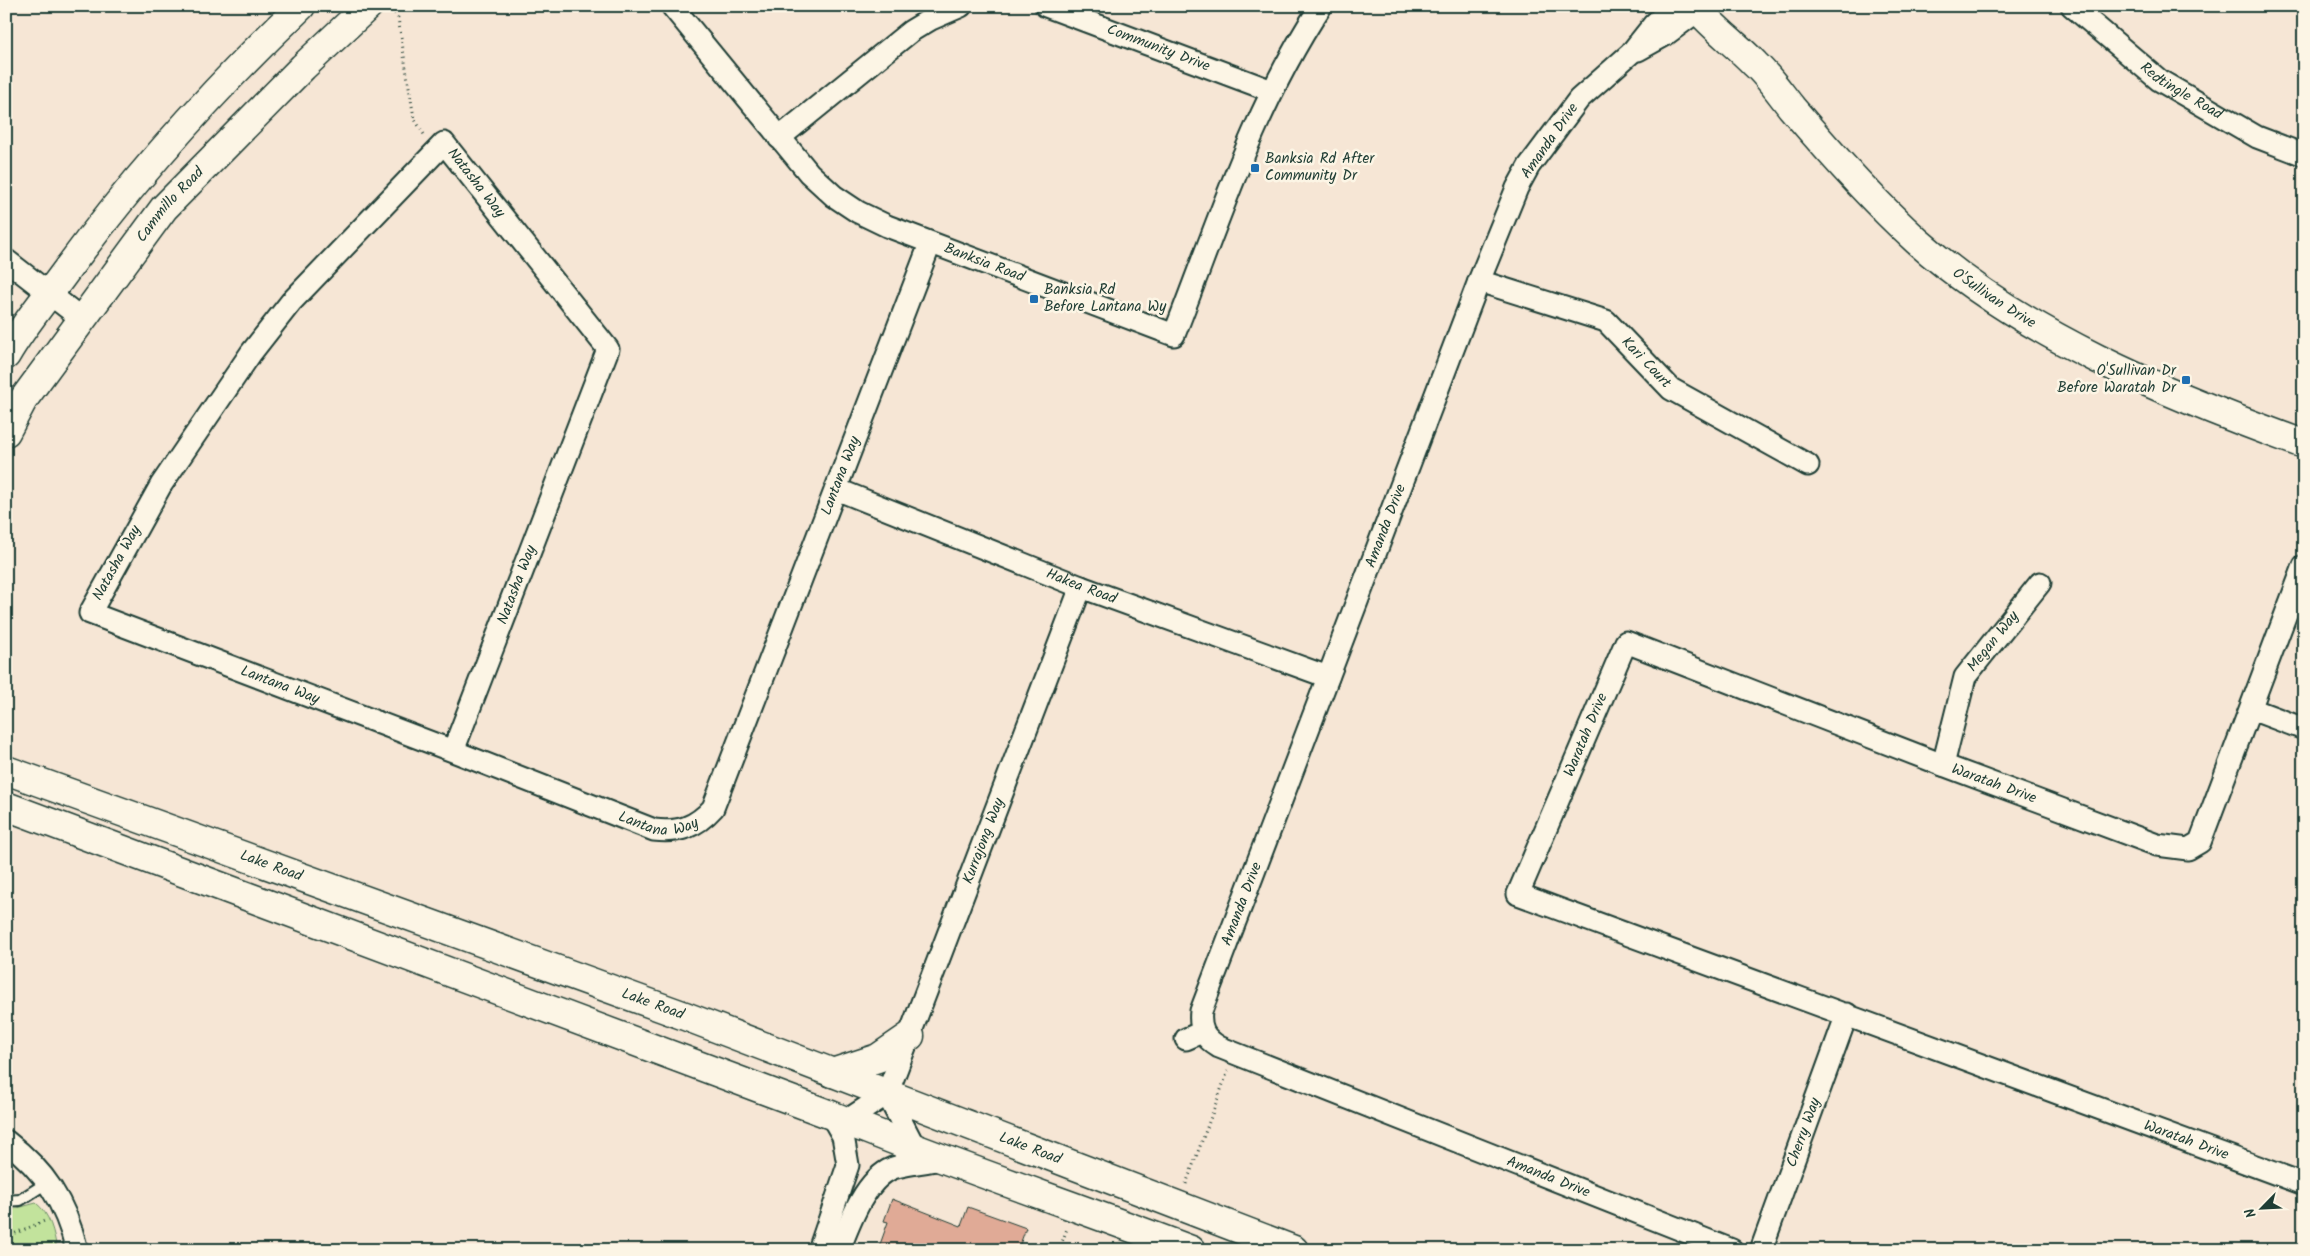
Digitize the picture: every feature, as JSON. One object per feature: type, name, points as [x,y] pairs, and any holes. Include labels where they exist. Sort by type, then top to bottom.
[{"type":"main road","points":[[6,355],[98,227],[169,141],[248,56],[301,6]]},
{"type":"main road","name":"Cammillo Road","points":[[6,432],[23,400],[164,208],[304,67],[368,6]]},
{"type":"main road","name":"O'Sullivan Drive","points":[[1697,7],[1740,30],[1756,64],[1870,196],[1918,242],[1968,280],[2024,318],[2086,353],[2221,414],[2302,444]]},
{"type":"main road","name":"Lake Road","points":[[6,770],[685,1016],[1294,1250]]},
{"type":"main road","points":[[6,806],[838,1118],[916,1150],[1191,1250]]},
{"type":"main road","points":[[832,1073],[878,1058],[910,1036]]},
{"type":"street","name":"Banksia Road","points":[[672,6],[778,138],[809,173],[834,196],[858,212],[930,244],[1174,335],[1259,116],[1321,6]]},
{"type":"street","points":[[778,138],[911,31],[931,19],[961,6]]},
{"type":"street","name":"Community Drive","points":[[1046,6],[1272,91]]},
{"type":"street","name":"Redtingle Road","points":[[2072,6],[2159,80],[2257,137],[2304,155]]},
{"type":"street","name":"Amanda Drive","points":[[1697,7],[1665,35],[1631,53],[1579,99],[1530,166],[1517,188],[1479,281],[1328,676],[1201,1011],[1194,1036],[1732,1250]]},
{"type":"street","name":"Natasha Way","points":[[90,613],[160,485],[252,353],[297,295],[444,143],[608,349],[453,751]]},
{"type":"street","name":"Lantana Way","points":[[90,613],[453,751],[654,830],[672,832],[689,827],[702,820],[713,808],[930,244]]},
{"type":"street","points":[[6,260],[82,319]]},
{"type":"street","name":"Kari Court","points":[[1479,281],[1606,321],[1671,389],[1808,464]]},
{"type":"street","name":"Hakea Road","points":[[836,489],[1081,588],[1328,676]]},
{"type":"street","name":"Waratah Drive","points":[[2304,566],[2252,709],[2200,842],[2188,850],[2157,844],[1942,765],[1626,642],[1518,894],[2304,1184]]},
{"type":"street","name":"Megan Way","points":[[1942,765],[1966,677],[2040,583]]},
{"type":"street","name":"Kurrajong Way","points":[[887,1094],[1081,588]]},
{"type":"street","points":[[2252,709],[2304,729]]},
{"type":"street","name":"Cherry Way","points":[[1761,1250],[1846,1014]]},
{"type":"street","points":[[819,1250],[844,1183],[848,1164],[838,1118],[887,1094],[916,1150]]},
{"type":"street","points":[[6,1141],[25,1155],[48,1182],[70,1220],[77,1250]]},
{"type":"street","points":[[839,1250],[858,1206],[883,1174],[904,1165],[943,1159]]},
{"type":"lane","points":[[6,1201],[20,1200],[48,1182]]},
{"type":"path","points":[[390,6],[398,18],[414,118],[436,150]]},
{"type":"path","points":[[1183,1192],[1230,1067]]},
{"type":"path","points":[[6,1237],[47,1220]]},
{"type":"path","points":[[1060,1250],[1070,1222]]},
{"type":"green space","points":[[36,1203],[48,1218],[53,1230],[57,1250],[6,1250],[6,1208],[10,1210]]},
{"type":"building","points":[[892,1199],[961,1226],[968,1207],[1026,1228],[1018,1250],[878,1250],[888,1222],[884,1221]]},
{"type":"place","name":"Banksia Rd After Community Dr","points":[[1255,168]]},
{"type":"place","name":"Banksia Rd Before Lantana Wy","points":[[1034,299]]},
{"type":"place","name":"O'Sullivan Dr Before Waratah Dr","points":[[2186,380]]}]
